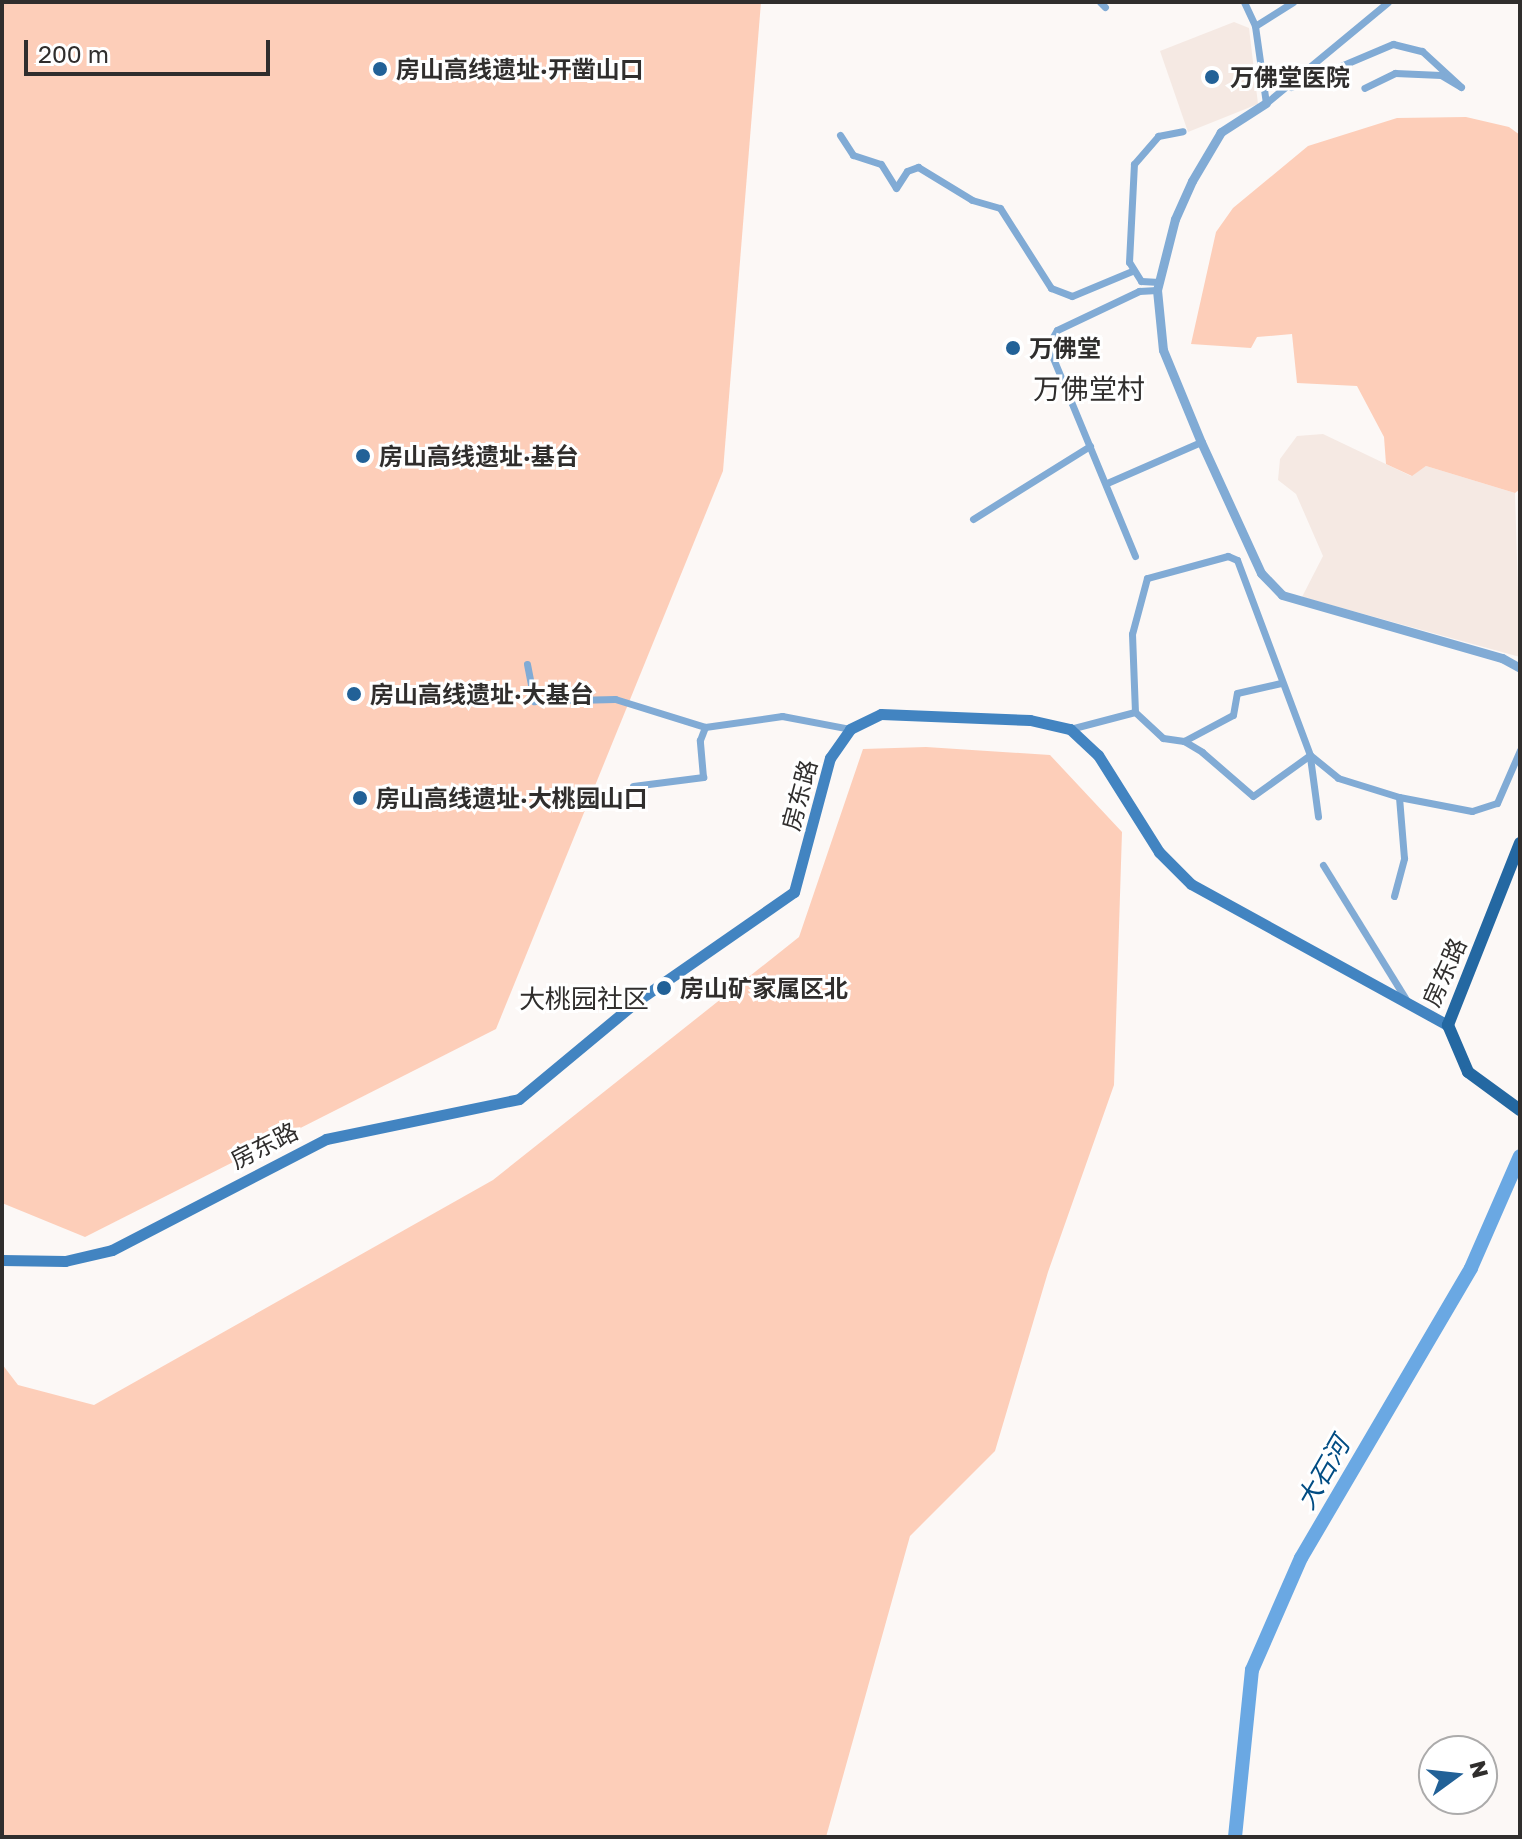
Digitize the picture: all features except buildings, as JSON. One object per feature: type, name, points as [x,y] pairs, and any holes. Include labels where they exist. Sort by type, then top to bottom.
[{"type":"main road","points":[[850,729],[881,714],[901,713],[982,721],[1030,720],[1070,729]]},
{"type":"main road","name":"房东路","points":[[2,1260],[54,1262],[112,1250],[326,1139],[519,1099],[637,1001],[794,892],[830,758],[850,729]]},
{"type":"main road","name":"房东路","points":[[1070,729],[1098,755],[1159,852],[1191,884],[1448,1025],[1520,843]]},
{"type":"main road","points":[[1448,1025],[1462,1063],[1492,1091],[1520,1110]]},
{"type":"street","points":[[1244,2],[1255,26],[1266,103]]},
{"type":"street","points":[[1255,26],[1293,2]]},
{"type":"street","points":[[1291,87],[1295,75],[1388,2]]},
{"type":"street","points":[[1364,88],[1395,73],[1441,75],[1461,87],[1422,51],[1393,44],[1291,87],[1221,132],[1175,219],[1158,286],[1163,350],[1261,573],[1282,595],[1502,658],[1520,668]]},
{"type":"street","points":[[1158,286],[1141,281],[1132,271],[1134,164],[1158,136],[1183,131]]},
{"type":"street","points":[[840,135],[853,155],[881,164],[896,188],[907,171],[918,167],[972,200],[1000,208],[1051,288],[1072,296],[1132,271]]},
{"type":"street","points":[[1135,556],[1107,483],[1050,354],[1050,340],[1057,330],[1139,291],[1158,286]]},
{"type":"street","points":[[1107,483],[1201,442]]},
{"type":"street","points":[[973,519],[1090,446]]},
{"type":"street","points":[[1310,755],[1253,796],[1184,741],[1163,738],[1135,712],[1132,634],[1147,578],[1228,556],[1237,560],[1310,755],[1318,816]]},
{"type":"street","points":[[527,664],[534,701],[615,699],[705,727],[782,716],[850,729]]},
{"type":"street","points":[[1184,741],[1233,715],[1237,693],[1281,683]]},
{"type":"street","points":[[1070,729],[1135,712]]},
{"type":"street","points":[[633,786],[703,777],[700,740],[705,727]]},
{"type":"street","points":[[1310,755],[1338,778],[1399,797],[1472,811],[1497,803],[1520,750]]},
{"type":"street","points":[[1394,896],[1404,858],[1399,797]]},
{"type":"street","points":[[1323,865],[1408,1003]]},
{"type":"shaded area","points":[[2,2],[761,2],[723,471],[496,1029],[85,1237],[2,1203]]},
{"type":"shaded area","name":"万佛堂医院","points":[[1234,22],[1249,28],[1258,104],[1188,132],[1160,51]]},
{"type":"shaded area","points":[[1466,117],[1509,127],[1520,135],[1520,489],[1515,493],[1426,466],[1412,476],[1386,464],[1384,437],[1357,386],[1297,383],[1292,334],[1257,337],[1251,348],[1191,344],[1216,232],[1233,208],[1308,146],[1397,118]]},
{"type":"shaded area","points":[[1323,434],[1411,476],[1426,466],[1515,493],[1520,657],[1302,597],[1323,556],[1296,494],[1278,480],[1280,459],[1297,436]]},
{"type":"shaded area","points":[[926,747],[1050,755],[1122,832],[1114,1085],[1048,1272],[995,1451],[910,1536],[826,1837],[2,1837],[2,1364],[18,1385],[94,1405],[493,1180],[799,937],[863,749]]},
{"type":"waterway","name":"大石河","points":[[1235,1837],[1252,1670],[1301,1558],[1471,1268],[1520,1156]]},
{"type":"place","name":"房山高线遗址·开凿山口","points":[[380,69]]},
{"type":"place","name":"万佛堂医院","points":[[1212,77]]},
{"type":"place","name":"万佛堂","points":[[1013,348]]},
{"type":"place","name":"房山高线遗址·基台","points":[[363,456]]},
{"type":"place","name":"房山高线遗址·大基台","points":[[354,694]]},
{"type":"place","name":"房山高线遗址·大桃园山口","points":[[360,798]]},
{"type":"place","name":"房山矿家属区北","points":[[664,988]]},
{"type":"district","name":"万佛堂村","points":[[1089,389]]},
{"type":"district","name":"大桃园社区","points":[[584,999]]}]
